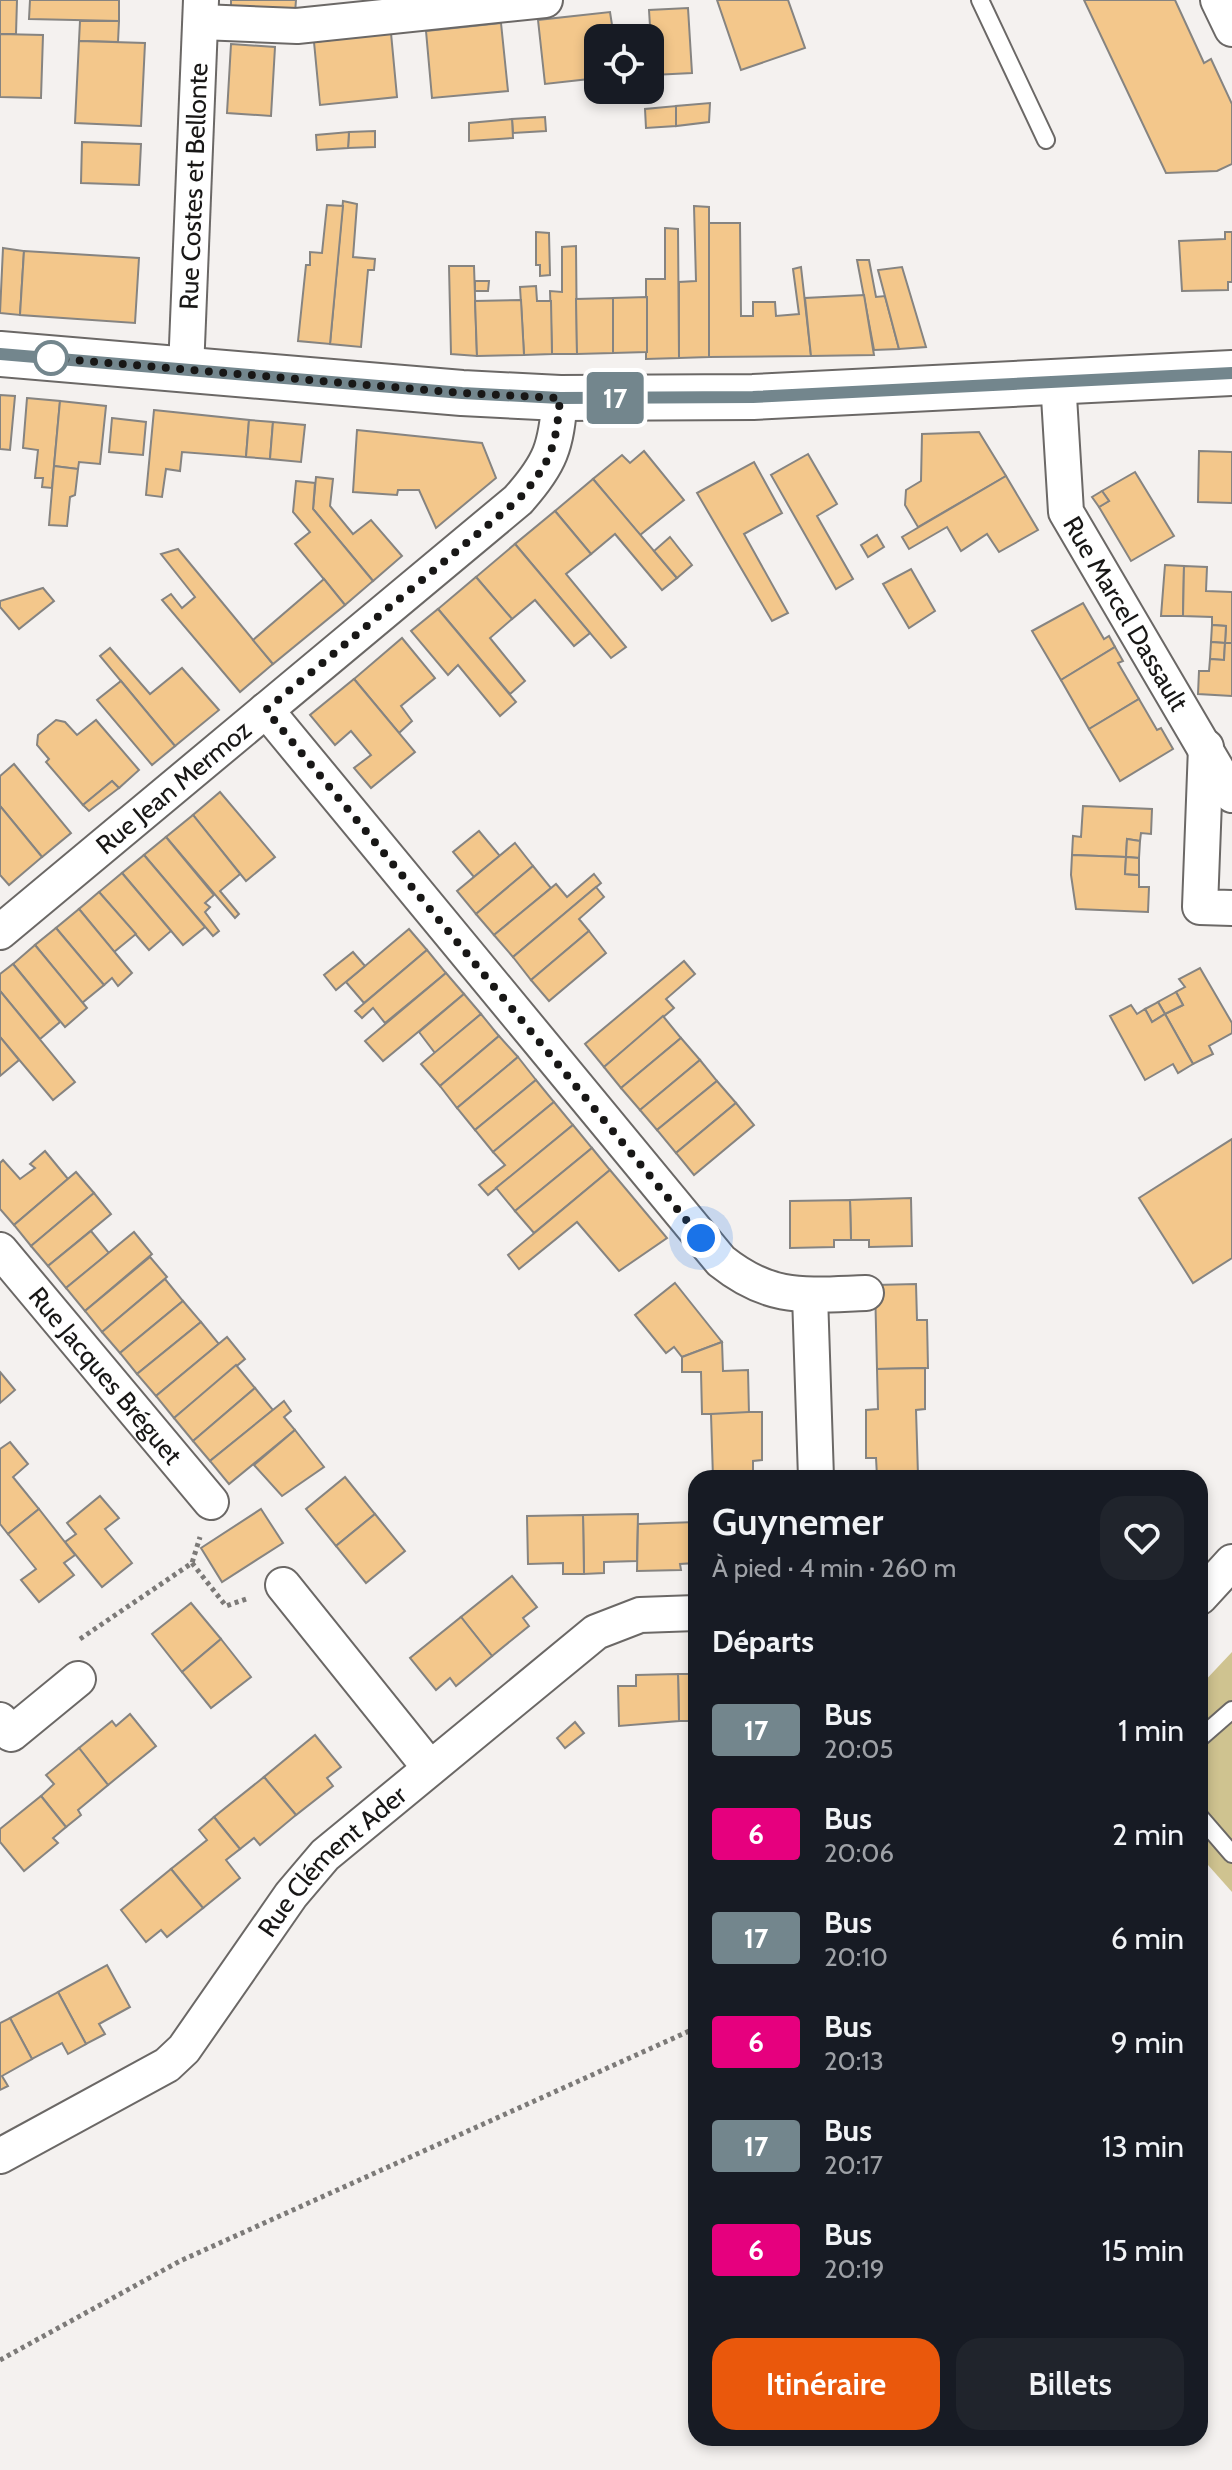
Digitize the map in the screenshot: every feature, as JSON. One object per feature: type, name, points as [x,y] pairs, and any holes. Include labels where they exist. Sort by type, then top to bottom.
[{"type":"main road","points":[[0,354],[462,393],[560,398],[767,397],[1232,373]]},
{"type":"street","points":[[201,11],[297,26],[545,0]]},
{"type":"street","points":[[1218,0],[1232,29]]},
{"type":"street","name":"Rue Costes et Bellonte","points":[[186,370],[201,11]]},
{"type":"street","name":"Rue Marcel Dassault","points":[[1058,380],[1066,512],[1232,795]]},
{"type":"street","name":"Rue Jean Mermoz","points":[[0,932],[518,500],[544,469],[553,450],[560,398]]},
{"type":"street","points":[[266,710],[721,1261],[752,1283],[773,1291],[810,1295],[866,1293]]},
{"type":"street","points":[[1206,746],[1200,907],[1232,908]]},
{"type":"street","name":"Rue Jacques Bréguet","points":[[0,1250],[211,1502]]},
{"type":"street","points":[[810,1295],[816,1470]]},
{"type":"street","points":[[1208,1588],[1232,1562]]},
{"type":"street","points":[[283,1585],[430,1768]]},
{"type":"street","name":"Rue Clément Ader","points":[[0,2156],[167,2065],[196,2035],[309,1871],[596,1632],[640,1615],[688,1613]]},
{"type":"street","points":[[0,1720],[11,1734],[78,1679]]},
{"type":"lane","points":[[980,0],[1046,140]]},
{"type":"lane","points":[[1208,1731],[1232,1710]]},
{"type":"lane","points":[[1208,1826],[1232,1854]]},
{"type":"path","points":[[78,1679],[78,1641],[192,1563],[211,1502]]},
{"type":"path","points":[[192,1563],[226,1606],[283,1585]]},
{"type":"path","points":[[0,2360],[180,2261],[688,2032]]},
{"type":"shaded area","points":[[1232,1652],[1232,1892],[1208,1865],[1208,1678]]},
{"type":"building","points":[[0,0],[17,0],[16,34],[0,34]]},
{"type":"building","points":[[30,0],[119,0],[119,21],[29,19]]},
{"type":"building","points":[[231,0],[296,0],[295,13],[231,10]]},
{"type":"building","points":[[717,0],[788,0],[805,48],[741,70]]},
{"type":"building","points":[[1084,0],[1175,0],[1204,63],[1211,59],[1232,104],[1232,164],[1217,171],[1166,173]]},
{"type":"building","points":[[688,8],[692,73],[664,74],[664,24],[650,24],[649,10]]},
{"type":"building","points":[[610,12],[612,24],[584,24],[584,80],[545,84],[538,20]]},
{"type":"building","points":[[80,21],[119,21],[118,42],[79,41]]},
{"type":"building","points":[[501,23],[508,91],[432,98],[426,31]]},
{"type":"building","points":[[391,33],[397,97],[320,105],[314,42]]},
{"type":"building","points":[[0,34],[43,35],[41,98],[0,97]]},
{"type":"building","points":[[79,41],[145,43],[141,126],[75,123]]},
{"type":"building","points":[[231,44],[275,47],[271,116],[227,113]]},
{"type":"building","points":[[710,103],[709,122],[676,126],[676,106]]},
{"type":"building","points":[[676,106],[676,126],[646,128],[645,109]]},
{"type":"building","points":[[545,117],[546,131],[513,133],[512,119]]},
{"type":"building","points":[[512,119],[513,138],[469,141],[469,123]]},
{"type":"building","points":[[375,131],[375,147],[348,148],[349,132]]},
{"type":"building","points":[[349,132],[348,148],[317,150],[316,135]]},
{"type":"building","points":[[82,142],[141,144],[139,185],[81,183]]},
{"type":"building","points":[[343,201],[357,204],[353,257],[375,259],[374,270],[368,270],[361,347],[330,344]]},
{"type":"building","points":[[327,205],[343,206],[330,344],[298,341],[306,265],[310,265],[310,252],[322,253]]},
{"type":"building","points":[[694,206],[709,207],[709,357],[679,358],[679,282],[696,281]]},
{"type":"building","points":[[709,223],[740,223],[741,316],[753,316],[753,302],[775,302],[776,316],[799,314],[793,269],[801,267],[811,356],[709,357]]},
{"type":"building","points":[[665,228],[678,229],[679,358],[646,359],[646,279],[665,279]]},
{"type":"building","points":[[536,232],[549,233],[550,275],[540,276],[540,265],[536,265]]},
{"type":"building","points":[[1225,232],[1232,232],[1232,282],[1228,282],[1228,290],[1182,291],[1179,241],[1225,239]]},
{"type":"building","points":[[576,246],[577,354],[552,354],[550,291],[562,292],[562,247]]},
{"type":"building","points":[[3,248],[24,251],[20,315],[0,313]]},
{"type":"building","points":[[24,251],[139,258],[135,323],[20,315]]},
{"type":"building","points":[[857,260],[869,260],[876,297],[885,296],[899,349],[874,350]]},
{"type":"building","points":[[449,266],[474,266],[477,356],[451,354]]},
{"type":"building","points":[[902,267],[926,347],[899,349],[878,270]]},
{"type":"building","points":[[475,281],[489,281],[488,291],[475,291]]},
{"type":"building","points":[[536,286],[537,301],[551,301],[552,354],[524,355],[520,287]]},
{"type":"building","points":[[864,295],[874,355],[811,356],[805,298]]},
{"type":"building","points":[[647,297],[647,352],[613,353],[613,298]]},
{"type":"building","points":[[613,298],[613,353],[577,354],[576,299]]},
{"type":"building","points":[[521,300],[524,355],[477,356],[475,301]]},
{"type":"building","points":[[0,395],[15,396],[10,450],[0,449]]},
{"type":"building","points":[[27,398],[60,401],[52,488],[42,487],[43,478],[35,478],[38,450],[23,448]]},
{"type":"building","points":[[60,401],[106,406],[100,464],[79,462],[78,469],[54,466]]},
{"type":"building","points":[[154,410],[249,420],[246,457],[182,452],[180,471],[166,469],[162,497],[146,495]]},
{"type":"building","points":[[112,418],[146,422],[143,455],[109,452]]},
{"type":"building","points":[[249,420],[273,422],[270,459],[246,457]]},
{"type":"building","points":[[273,422],[305,425],[301,462],[270,459]]},
{"type":"building","points":[[357,430],[482,443],[496,478],[436,528],[419,490],[398,490],[397,495],[353,492]]},
{"type":"building","points":[[979,432],[1006,476],[918,527],[905,505],[906,490],[921,481],[922,434]]},
{"type":"building","points":[[644,451],[684,500],[640,535],[593,479],[622,455],[630,463]]},
{"type":"building","points":[[1199,451],[1232,452],[1232,503],[1198,502]]},
{"type":"building","points":[[808,454],[837,504],[817,516],[853,579],[836,589],[771,475]]},
{"type":"building","points":[[754,462],[782,513],[744,534],[788,613],[772,621],[697,493]]},
{"type":"building","points":[[54,466],[78,469],[75,495],[70,497],[67,526],[49,525]]},
{"type":"building","points":[[1135,472],[1174,536],[1131,561],[1099,507],[1109,501],[1102,491]]},
{"type":"building","points":[[1006,476],[1038,530],[999,552],[987,534],[961,551],[947,527],[909,549],[902,537]]},
{"type":"building","points":[[316,477],[333,479],[330,506],[353,534],[371,520],[402,556],[373,581],[313,509]]},
{"type":"building","points":[[593,479],[677,578],[662,590],[615,534],[591,554],[555,511]]},
{"type":"building","points":[[296,481],[315,483],[313,509],[373,581],[345,605],[295,544],[310,532],[293,512]]},
{"type":"building","points":[[1102,491],[1109,501],[1099,507],[1092,497]]},
{"type":"building","points":[[555,511],[591,554],[566,574],[626,647],[611,658],[515,544]]},
{"type":"building","points":[[877,535],[884,547],[868,557],[861,545]]},
{"type":"building","points":[[670,537],[692,565],[677,578],[654,551]]},
{"type":"building","points":[[515,544],[590,633],[574,646],[535,600],[512,619],[476,577]]},
{"type":"building","points":[[178,549],[273,664],[240,692],[162,600],[171,594],[182,608],[195,597],[161,554]]},
{"type":"building","points":[[1165,565],[1184,566],[1183,616],[1161,616]]},
{"type":"building","points":[[1184,566],[1207,567],[1206,591],[1232,592],[1232,643],[1225,643],[1226,626],[1212,625],[1212,617],[1183,616]]},
{"type":"building","points":[[911,569],[935,611],[909,628],[883,584]]},
{"type":"building","points":[[476,577],[512,619],[490,638],[525,681],[510,694],[438,609]]},
{"type":"building","points":[[324,579],[345,605],[273,664],[253,640]]},
{"type":"building","points":[[43,588],[54,601],[19,629],[0,607],[0,601]]},
{"type":"building","points":[[1083,603],[1104,639],[1109,636],[1115,647],[1061,680],[1032,631]]},
{"type":"building","points":[[438,609],[516,702],[500,716],[458,665],[448,675],[411,631]]},
{"type":"building","points":[[1212,625],[1226,626],[1225,643],[1211,642]]},
{"type":"building","points":[[402,638],[435,678],[401,706],[412,721],[399,733],[354,679]]},
{"type":"building","points":[[1211,642],[1225,643],[1224,660],[1210,659]]},
{"type":"building","points":[[1225,643],[1232,643],[1232,696],[1198,694],[1199,671],[1209,671],[1210,659],[1224,660]]},
{"type":"building","points":[[1115,647],[1123,661],[1118,663],[1139,699],[1089,729],[1061,680]]},
{"type":"building","points":[[110,648],[150,694],[182,668],[219,710],[175,746],[100,656]]},
{"type":"building","points":[[354,679],[415,752],[371,788],[354,768],[371,755],[351,731],[335,745],[310,715]]},
{"type":"building","points":[[121,681],[175,746],[152,765],[97,700]]},
{"type":"building","points":[[1139,699],[1157,730],[1161,728],[1173,749],[1120,781],[1089,729]]},
{"type":"building","points":[[56,720],[65,722],[77,735],[96,720],[139,770],[119,788],[112,781],[83,805],[46,762],[49,759],[37,745],[38,735]]},
{"type":"building","points":[[14,764],[71,833],[42,857],[0,806],[0,776]]},
{"type":"building","points":[[112,781],[119,788],[89,811],[83,805]]},
{"type":"building","points":[[220,792],[275,857],[246,881],[193,815]]},
{"type":"building","points":[[0,806],[42,857],[9,885],[0,875]]},
{"type":"building","points":[[1083,806],[1152,809],[1151,834],[1141,833],[1140,841],[1127,839],[1126,857],[1072,855],[1073,836],[1081,837]]},
{"type":"building","points":[[193,815],[240,874],[220,891],[239,914],[235,918],[166,837]]},
{"type":"building","points":[[479,831],[500,856],[474,877],[453,852]]},
{"type":"building","points":[[166,837],[214,895],[205,903],[210,907],[205,912],[219,931],[213,936],[144,855]]},
{"type":"building","points":[[1127,839],[1140,841],[1139,858],[1126,857]]},
{"type":"building","points":[[515,843],[533,866],[476,914],[457,891]]},
{"type":"building","points":[[144,855],[205,927],[183,945],[122,873]]},
{"type":"building","points":[[1072,855],[1126,857],[1125,874],[1139,875],[1139,887],[1149,887],[1148,912],[1076,909],[1071,875]]},
{"type":"building","points":[[1126,857],[1139,858],[1139,875],[1125,874]]},
{"type":"building","points":[[533,866],[551,888],[494,935],[476,914]]},
{"type":"building","points":[[122,873],[171,931],[149,950],[99,892]]},
{"type":"building","points":[[594,874],[601,883],[513,957],[494,935],[556,884],[567,897]]},
{"type":"building","points":[[596,887],[604,897],[579,919],[589,931],[531,980],[513,957]]},
{"type":"building","points":[[99,892],[136,934],[114,952],[79,909]]},
{"type":"building","points":[[79,909],[132,973],[118,986],[112,978],[104,985],[56,928]]},
{"type":"building","points":[[56,928],[104,985],[82,1003],[35,945]]},
{"type":"building","points":[[409,929],[427,950],[364,1003],[346,982]]},
{"type":"building","points":[[589,931],[606,953],[549,1001],[531,980]]},
{"type":"building","points":[[35,945],[87,1008],[65,1027],[13,964]]},
{"type":"building","points":[[427,950],[446,973],[385,1023],[373,1008],[362,1018],[355,1011]]},
{"type":"building","points":[[353,952],[365,966],[336,990],[324,975]]},
{"type":"building","points":[[684,961],[695,974],[666,999],[674,1008],[604,1067],[585,1044]]},
{"type":"building","points":[[13,964],[60,1022],[40,1039],[0,991],[0,974]]},
{"type":"building","points":[[1200,968],[1232,1023],[1232,1033],[1209,1046],[1213,1054],[1193,1064],[1165,1014],[1183,1005],[1176,992],[1185,987],[1179,979]]},
{"type":"building","points":[[446,973],[464,994],[383,1061],[365,1041]]},
{"type":"building","points":[[0,991],[75,1082],[53,1100],[0,1037]]},
{"type":"building","points":[[1176,992],[1183,1005],[1165,1014],[1158,1002]]},
{"type":"building","points":[[464,994],[481,1014],[435,1053],[419,1032]]},
{"type":"building","points":[[1158,1002],[1165,1014],[1152,1022],[1145,1009]]},
{"type":"building","points":[[1131,1005],[1137,1014],[1145,1009],[1152,1022],[1165,1014],[1193,1064],[1178,1073],[1173,1064],[1145,1080],[1110,1016]]},
{"type":"building","points":[[481,1014],[499,1036],[440,1086],[421,1064]]},
{"type":"building","points":[[663,1016],[681,1038],[621,1088],[604,1067]]},
{"type":"building","points":[[499,1036],[518,1057],[457,1108],[440,1086]]},
{"type":"building","points":[[0,1037],[19,1060],[0,1076]]},
{"type":"building","points":[[681,1038],[700,1060],[640,1110],[621,1088]]},
{"type":"building","points":[[518,1057],[536,1080],[475,1130],[457,1108]]},
{"type":"building","points":[[700,1060],[717,1081],[657,1130],[640,1110]]},
{"type":"building","points":[[536,1080],[554,1102],[493,1152],[475,1130]]},
{"type":"building","points":[[717,1081],[736,1103],[676,1153],[657,1130]]},
{"type":"building","points":[[554,1102],[573,1125],[488,1195],[479,1185],[505,1165],[493,1152]]},
{"type":"building","points":[[736,1103],[754,1125],[694,1175],[676,1153]]},
{"type":"building","points":[[573,1125],[592,1148],[515,1211],[496,1188]]},
{"type":"building","points":[[1232,1139],[1232,1258],[1193,1283],[1139,1198]]},
{"type":"building","points":[[592,1148],[610,1170],[534,1233],[515,1211]]},
{"type":"building","points":[[45,1151],[68,1179],[14,1225],[0,1209],[0,1163],[3,1160],[20,1179],[35,1168],[30,1164]]},
{"type":"building","points":[[610,1170],[667,1238],[619,1271],[577,1222],[519,1269],[508,1255]]},
{"type":"building","points":[[76,1172],[94,1193],[31,1246],[14,1225]]},
{"type":"building","points":[[94,1193],[111,1214],[48,1266],[31,1246]]},
{"type":"building","points":[[911,1198],[912,1246],[869,1247],[869,1240],[851,1240],[850,1200]]},
{"type":"building","points":[[850,1200],[851,1240],[834,1240],[834,1247],[790,1248],[790,1201]]},
{"type":"building","points":[[91,1231],[109,1253],[66,1288],[48,1266]]},
{"type":"building","points":[[134,1232],[152,1254],[85,1311],[66,1288]]},
{"type":"building","points":[[150,1257],[167,1277],[102,1332],[85,1311]]},
{"type":"building","points":[[165,1279],[183,1301],[120,1353],[102,1332]]},
{"type":"building","points":[[675,1283],[722,1342],[682,1357],[674,1347],[666,1353],[635,1315]]},
{"type":"building","points":[[916,1284],[917,1320],[927,1320],[928,1368],[877,1369],[875,1285]]},
{"type":"building","points":[[183,1301],[201,1322],[137,1374],[120,1353]]},
{"type":"building","points":[[201,1322],[219,1344],[156,1396],[137,1374]]},
{"type":"building","points":[[227,1337],[245,1359],[174,1418],[156,1396]]},
{"type":"building","points":[[722,1342],[723,1371],[748,1370],[749,1414],[702,1414],[701,1372],[682,1372],[682,1357]]},
{"type":"building","points":[[236,1365],[255,1388],[193,1441],[174,1418]]},
{"type":"building","points":[[925,1368],[925,1409],[916,1410],[918,1470],[877,1470],[876,1458],[866,1458],[866,1410],[878,1409],[877,1369]]},
{"type":"building","points":[[0,1372],[15,1390],[0,1403]]},
{"type":"building","points":[[255,1388],[273,1410],[210,1461],[193,1441]]},
{"type":"building","points":[[284,1401],[291,1411],[284,1417],[295,1430],[229,1484],[210,1461]]},
{"type":"building","points":[[762,1412],[762,1460],[753,1461],[753,1470],[713,1470],[711,1414]]},
{"type":"building","points":[[295,1430],[324,1467],[282,1496],[254,1465]]},
{"type":"building","points":[[10,1442],[28,1464],[13,1477],[39,1509],[8,1534],[0,1524],[0,1449]]},
{"type":"building","points":[[345,1477],[375,1514],[336,1546],[306,1509]]},
{"type":"building","points":[[100,1496],[119,1518],[105,1529],[132,1563],[102,1587],[65,1542],[76,1534],[67,1523]]},
{"type":"building","points":[[39,1509],[75,1555],[64,1563],[74,1575],[39,1602],[21,1580],[36,1569],[8,1534]]},
{"type":"building","points":[[261,1509],[283,1543],[222,1582],[201,1548]]},
{"type":"building","points":[[375,1514],[405,1551],[366,1583],[336,1546]]},
{"type":"building","points":[[638,1514],[637,1561],[604,1562],[604,1573],[584,1574],[583,1515]]},
{"type":"building","points":[[583,1515],[584,1574],[563,1574],[563,1563],[528,1564],[527,1516]]},
{"type":"building","points":[[688,1522],[688,1564],[680,1564],[681,1570],[637,1571],[638,1524]]},
{"type":"building","points":[[512,1576],[537,1607],[523,1618],[529,1626],[492,1656],[461,1617]]},
{"type":"building","points":[[191,1603],[221,1639],[182,1672],[152,1634]]},
{"type":"building","points":[[461,1617],[492,1656],[456,1686],[450,1678],[436,1690],[410,1658]]},
{"type":"building","points":[[221,1639],[251,1677],[211,1708],[182,1672]]},
{"type":"building","points":[[678,1674],[688,1674],[688,1721],[679,1721]]},
{"type":"building","points":[[678,1674],[679,1721],[619,1726],[618,1686],[636,1686],[636,1675]]},
{"type":"building","points":[[130,1714],[156,1746],[108,1785],[79,1748],[112,1721],[116,1726]]},
{"type":"building","points":[[575,1722],[584,1733],[565,1748],[557,1738]]},
{"type":"building","points":[[315,1735],[341,1767],[327,1778],[333,1786],[296,1815],[264,1777]]},
{"type":"building","points":[[79,1748],[108,1785],[78,1810],[81,1815],[66,1827],[41,1796],[54,1784],[46,1775]]},
{"type":"building","points":[[264,1777],[296,1815],[260,1845],[254,1838],[240,1849],[214,1817]]},
{"type":"building","points":[[41,1796],[66,1827],[53,1838],[58,1843],[24,1871],[0,1842],[0,1829]]},
{"type":"building","points":[[214,1817],[240,1849],[226,1860],[240,1878],[203,1908],[171,1869],[207,1840],[199,1830]]},
{"type":"building","points":[[171,1869],[203,1908],[167,1937],[161,1930],[146,1942],[121,1910]]},
{"type":"building","points":[[107,1965],[130,2007],[99,2024],[105,2034],[86,2044],[58,1992]]},
{"type":"building","points":[[58,1992],[86,2044],[68,2054],[62,2043],[32,2059],[10,2018]]},
{"type":"building","points":[[10,2018],[32,2059],[2,2076],[8,2086],[0,2090],[0,2023]]},
{"type":"bus line","name":"17","points":[[0,354],[462,393],[560,398],[753,397],[1232,373]]},
{"type":"route","points":[[51,358],[462,393],[560,398],[553,450],[544,469],[518,500],[266,710],[701,1238]]}]
